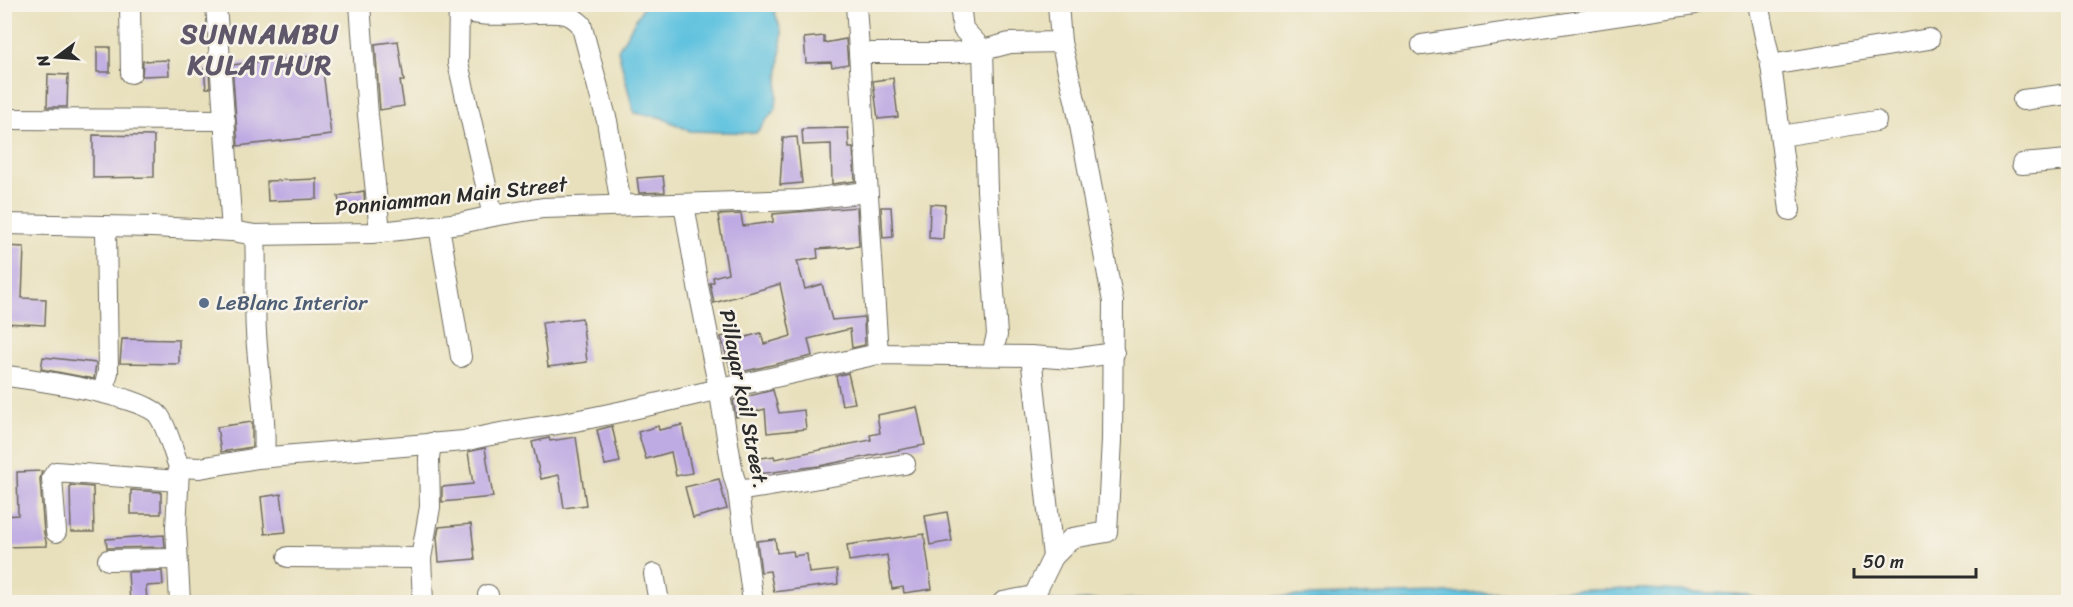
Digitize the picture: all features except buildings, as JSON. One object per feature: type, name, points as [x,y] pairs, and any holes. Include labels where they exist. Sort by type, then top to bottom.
[{"type":"street","points":[[130,4],[131,73]]},
{"type":"street","points":[[216,4],[232,231]]},
{"type":"street","points":[[360,4],[380,232]]},
{"type":"street","points":[[856,4],[878,354]]},
{"type":"street","points":[[960,4],[963,28],[982,50],[987,190],[997,335],[992,355]]},
{"type":"street","points":[[1003,603],[1034,596],[1053,557],[1072,538],[1107,532],[1112,440],[1113,302],[1076,104],[1061,42],[1058,4]]},
{"type":"street","points":[[1422,45],[1594,13],[1695,4]]},
{"type":"street","points":[[1758,4],[1771,65],[1790,210]]},
{"type":"street","points":[[493,216],[458,63],[457,6],[482,13],[567,14],[581,24],[607,122],[621,205]]},
{"type":"street","points":[[1771,65],[1929,39]]},
{"type":"street","points":[[859,53],[949,53],[982,50],[1010,43],[1061,42]]},
{"type":"street","points":[[2023,100],[2068,94]]},
{"type":"street","points":[[4,119],[225,120]]},
{"type":"street","points":[[1780,136],[1876,121]]},
{"type":"street","points":[[2022,164],[2068,159]]},
{"type":"street","name":"Ponniamman Main Street","points":[[4,224],[153,227],[232,231],[255,235],[380,232],[439,226],[543,208],[800,200],[867,192]]},
{"type":"street","name":"Pillayar koil Street.","points":[[684,204],[738,491],[753,603]]},
{"type":"street","points":[[439,226],[461,357]]},
{"type":"street","points":[[103,393],[108,372],[106,227]]},
{"type":"street","points":[[255,235],[256,334],[262,378],[264,458]]},
{"type":"street","points":[[56,532],[52,478],[56,472],[178,474],[200,468],[264,458],[464,441],[493,433],[564,423],[719,391],[878,354],[1031,356],[1071,359],[1114,353]]},
{"type":"street","points":[[1031,356],[1053,557]]},
{"type":"street","points":[[4,376],[103,393],[148,407],[159,415],[178,474],[176,510],[180,603]]},
{"type":"street","points":[[423,603],[421,558],[430,507],[431,443]]},
{"type":"street","points":[[738,491],[905,464]]},
{"type":"street","points":[[288,556],[421,558]]},
{"type":"street","points":[[108,560],[177,559]]},
{"type":"street","points":[[654,574],[660,603]]},
{"type":"water","points":[[648,5],[772,5],[782,33],[776,108],[756,133],[690,131],[660,117],[634,113],[618,50],[643,7]]},
{"type":"water","points":[[1645,589],[1747,595],[1767,602],[1012,602]]},
{"type":"place","name":"LeBlanc Interior","points":[[204,303]]},
{"type":"district","name":"SUNNAMBU KULATHUR","points":[[260,50]]}]
